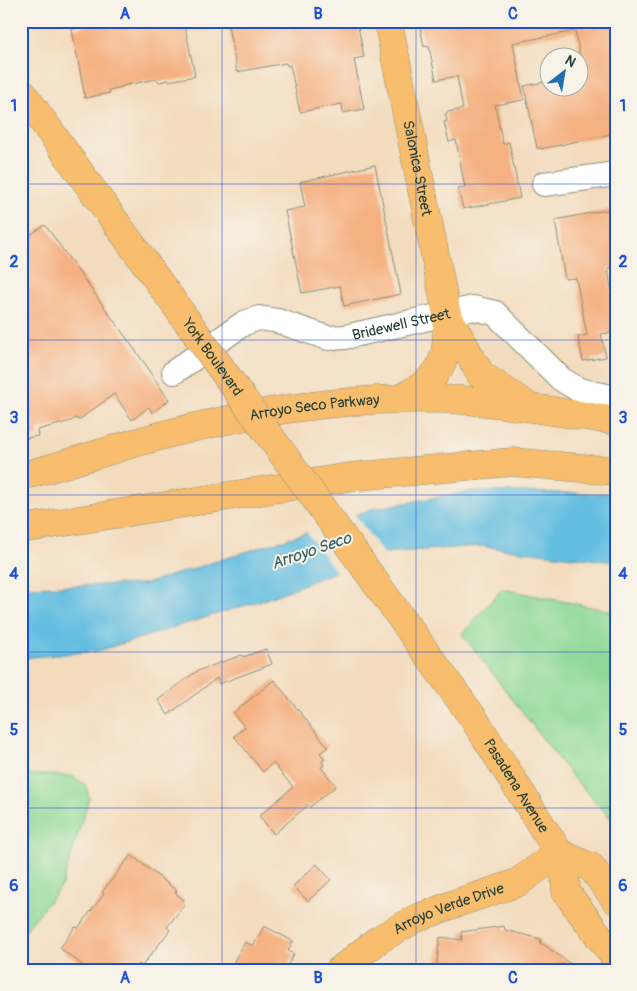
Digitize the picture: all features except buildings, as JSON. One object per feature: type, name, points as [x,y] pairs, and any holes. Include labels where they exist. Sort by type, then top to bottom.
[{"type":"main road","name":"Salonica Street","points":[[388,21],[447,314]]},
{"type":"main road","name":"York Boulevard","points":[[21,91],[474,719]]},
{"type":"main road","points":[[399,399],[429,380],[443,364],[447,314]]},
{"type":"main road","points":[[447,314],[481,375],[500,389],[533,408]]},
{"type":"main road","name":"Arroyo Seco Parkway","points":[[21,476],[155,438],[216,423],[281,410],[348,402],[399,399],[462,400],[533,408],[616,421]]},
{"type":"main road","points":[[21,529],[349,477],[512,462],[616,470]]},
{"type":"main road","name":"Pasadena Avenue","points":[[474,719],[559,853],[566,892],[616,959]]},
{"type":"main road","points":[[559,853],[591,867],[616,900]]},
{"type":"main road","name":"Arroyo Verde Drive","points":[[340,970],[378,940],[415,919],[454,904],[517,884],[559,853]]},
{"type":"street","points":[[544,184],[616,174]]},
{"type":"street","name":"Bridewell Street","points":[[174,372],[244,323],[259,318],[278,321],[328,338],[345,337],[473,308],[495,313],[561,379],[579,390],[616,398]]},
{"type":"green space","points":[[502,589],[616,612],[616,824],[574,779],[462,634]]},
{"type":"green space","points":[[21,774],[72,776],[86,785],[89,798],[62,885],[21,936]]},
{"type":"water","name":"Arroyo Seco","points":[[472,491],[616,494],[616,562],[480,546],[382,553],[272,597],[98,651],[21,658],[21,587],[145,584],[305,533],[371,509]]},
{"type":"pier","points":[[354,513],[384,555],[337,573],[305,530]]}]
